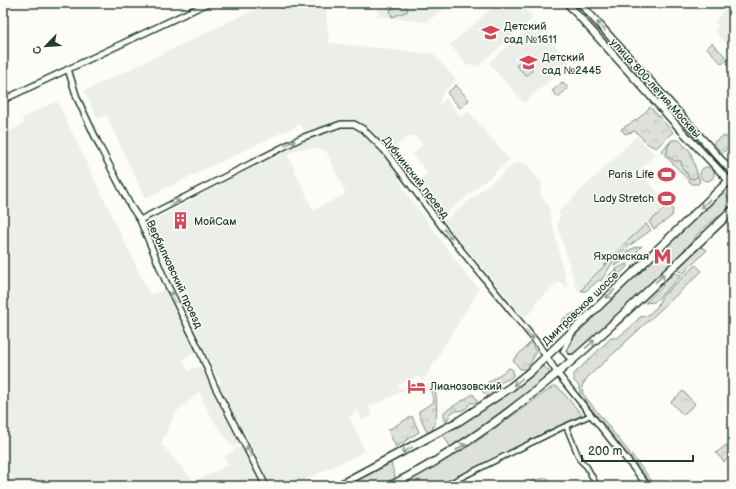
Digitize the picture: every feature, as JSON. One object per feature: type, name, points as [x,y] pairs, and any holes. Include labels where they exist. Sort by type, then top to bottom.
[{"type":"main road","name":"улица 800-летия Москвы","points":[[567,3],[644,90],[732,181]]},
{"type":"main road","name":"улица 800-летия Москвы","points":[[580,3],[733,173]]},
{"type":"main road","name":"Дмитровское шоссе","points":[[338,486],[354,482],[443,430],[485,405],[522,378],[732,181]]},
{"type":"main road","points":[[390,486],[420,471],[470,441],[558,374],[733,210]]},
{"type":"street","points":[[3,100],[208,3]]},
{"type":"street","name":"Вербилковский проезд","points":[[68,69],[77,98],[91,128],[130,205],[140,220],[166,282],[214,385],[266,486]]},
{"type":"street","points":[[644,90],[651,90],[652,83]]},
{"type":"street","points":[[657,104],[658,97],[665,97]]},
{"type":"street","name":"Дубнинский проезд","points":[[140,220],[301,138],[333,126],[348,123],[354,124],[363,129],[385,151],[443,228],[546,356]]},
{"type":"street","points":[[572,331],[570,339],[564,345],[563,351],[568,357],[577,356]]},
{"type":"street","name":"Дмитровское шоссе","points":[[546,356],[558,374],[648,486]]},
{"type":"street","points":[[444,486],[566,426],[592,415]]},
{"type":"street","points":[[566,426],[580,460],[587,467],[597,486]]},
{"type":"shaded area","points":[[269,3],[325,3],[329,43],[434,54],[456,80],[443,93],[438,105],[446,99],[461,117],[468,111],[510,160],[442,217],[415,185],[428,173],[412,155],[423,145],[416,136],[408,137],[393,148],[390,144],[386,147],[361,122],[349,119],[326,125],[306,134],[300,124],[145,198],[106,115],[97,118],[84,91]]},
{"type":"shaded area","points":[[376,3],[454,3],[426,22],[378,16]]},
{"type":"shaded area","name":"Детский сад №1611","points":[[498,3],[519,3],[533,18],[478,66],[467,65],[450,45]]},
{"type":"shaded area","points":[[730,3],[733,3],[733,49],[714,31],[719,25],[715,22]]},
{"type":"shaded area","name":"Детский сад №2445","points":[[534,22],[570,63],[524,103],[489,63]]},
{"type":"shaded area","points":[[57,101],[150,295],[166,289],[197,352],[182,359],[188,371],[197,367],[201,368],[239,444],[233,447],[212,419],[199,392],[175,413],[161,444],[194,482],[229,464],[224,458],[237,448],[244,446],[264,486],[3,486],[3,134],[24,124],[22,118]]},
{"type":"shaded area","points":[[342,128],[351,128],[371,139],[386,156],[395,170],[405,191],[466,274],[479,289],[423,381],[418,376],[398,385],[400,389],[405,387],[406,389],[401,392],[371,406],[368,405],[372,415],[370,417],[362,420],[357,409],[355,410],[356,412],[349,416],[365,451],[292,486],[270,486],[254,454],[253,448],[245,433],[242,431],[217,384],[221,382],[212,366],[147,224],[269,158],[304,141]],"holes":[[[312,148],[326,151],[346,194],[313,210],[287,154],[298,149]]]},
{"type":"shaded area","points":[[637,136],[655,155],[638,172],[670,205],[607,260],[609,262],[587,283],[581,291],[577,291],[557,224],[560,216],[558,213]]},
{"type":"shaded area","points":[[522,163],[524,165],[526,164],[542,184],[540,194],[547,203],[568,289],[559,281],[535,303],[537,306],[524,318],[444,221],[514,164]]},
{"type":"green space","points":[[405,4],[408,11],[392,17],[390,10]]},
{"type":"green space","points":[[712,43],[728,59],[722,64],[707,48]]},
{"type":"green space","points":[[523,59],[533,70],[526,76],[516,65]]},
{"type":"green space","points":[[562,82],[568,88],[558,97],[552,91]]},
{"type":"green space","points":[[456,85],[469,100],[460,108],[447,93]]},
{"type":"green space","points":[[661,98],[722,163],[719,166],[659,100]]},
{"type":"green space","points":[[650,107],[673,132],[656,148],[648,144],[635,131],[625,134],[621,129],[638,119]]},
{"type":"green space","points":[[723,136],[729,138],[732,142],[731,150],[729,148],[722,153],[713,143]]},
{"type":"green space","points":[[672,140],[667,148],[681,161],[683,170],[693,179],[698,176],[700,182],[698,184],[692,184],[661,151]]},
{"type":"green space","points":[[672,140],[679,140],[690,151],[698,176],[693,179],[689,178],[687,173],[683,170],[681,161],[674,161],[666,154],[668,151],[667,148]]},
{"type":"green space","points":[[707,167],[712,169],[714,174],[712,179],[707,181],[702,179],[700,174],[702,169]]},
{"type":"green space","points":[[723,191],[733,204],[700,231],[685,250],[575,355],[567,354],[566,347],[593,315]]},
{"type":"green space","points":[[670,204],[673,210],[672,216],[654,229],[649,222]]},
{"type":"green space","points":[[646,224],[651,230],[618,254],[601,281],[599,280],[586,291],[581,291],[608,262],[607,260]]},
{"type":"green space","points":[[642,246],[637,251],[639,253],[614,266],[625,253],[633,248]]},
{"type":"green space","points":[[699,246],[707,250],[684,273],[673,269]]},
{"type":"green space","points":[[628,264],[628,266],[613,280],[610,277],[608,279],[610,281],[607,281],[610,274],[615,270],[618,274],[616,269]]},
{"type":"green space","points":[[696,265],[702,271],[587,378],[582,386],[583,394],[656,486],[653,486],[580,395],[579,386],[574,381],[574,374],[611,338],[617,338],[631,327],[640,317],[648,315],[657,307],[662,296]]},
{"type":"green space","points":[[673,273],[682,275],[654,302],[645,303],[663,286],[662,283],[669,276],[671,277]]},
{"type":"green space","points":[[580,310],[580,313],[560,332],[562,319]]},
{"type":"green space","points":[[531,342],[536,353],[527,369],[520,369],[513,360]]},
{"type":"green space","points":[[542,365],[549,371],[549,374],[509,408],[452,450],[443,434],[513,390]]},
{"type":"green space","points":[[509,368],[513,370],[513,376],[499,384],[491,395],[488,397],[480,389],[482,387]]},
{"type":"green space","points":[[554,386],[559,388],[582,415],[440,486],[399,486],[477,441]]},
{"type":"green space","points":[[430,388],[435,388],[437,405],[435,423],[430,433],[427,432],[419,411],[434,402]]},
{"type":"green space","points":[[683,391],[695,404],[683,415],[671,402]]},
{"type":"green space","points":[[473,394],[477,400],[476,403],[470,403],[464,410],[451,413],[447,421],[444,420],[444,412]]},
{"type":"green space","points":[[412,416],[419,432],[396,447],[388,430]]},
{"type":"green space","points":[[726,445],[733,454],[724,462],[716,453]]},
{"type":"green space","points":[[391,463],[396,480],[383,486],[358,486],[357,480]]},
{"type":"green space","points":[[548,478],[551,486],[523,486],[535,480]]},
{"type":"place","name":"Детский сад №1611","points":[[491,32]]},
{"type":"place","name":"Детский сад №2445","points":[[529,63]]},
{"type":"place","name":"Paris Life","points":[[667,174]]},
{"type":"place","name":"Lady Stretch","points":[[667,198]]},
{"type":"place","name":"МойСам","points":[[181,221]]},
{"type":"place","name":"Яхромская","points":[[662,256]]},
{"type":"place","name":"Лианозовский","points":[[417,386]]}]
